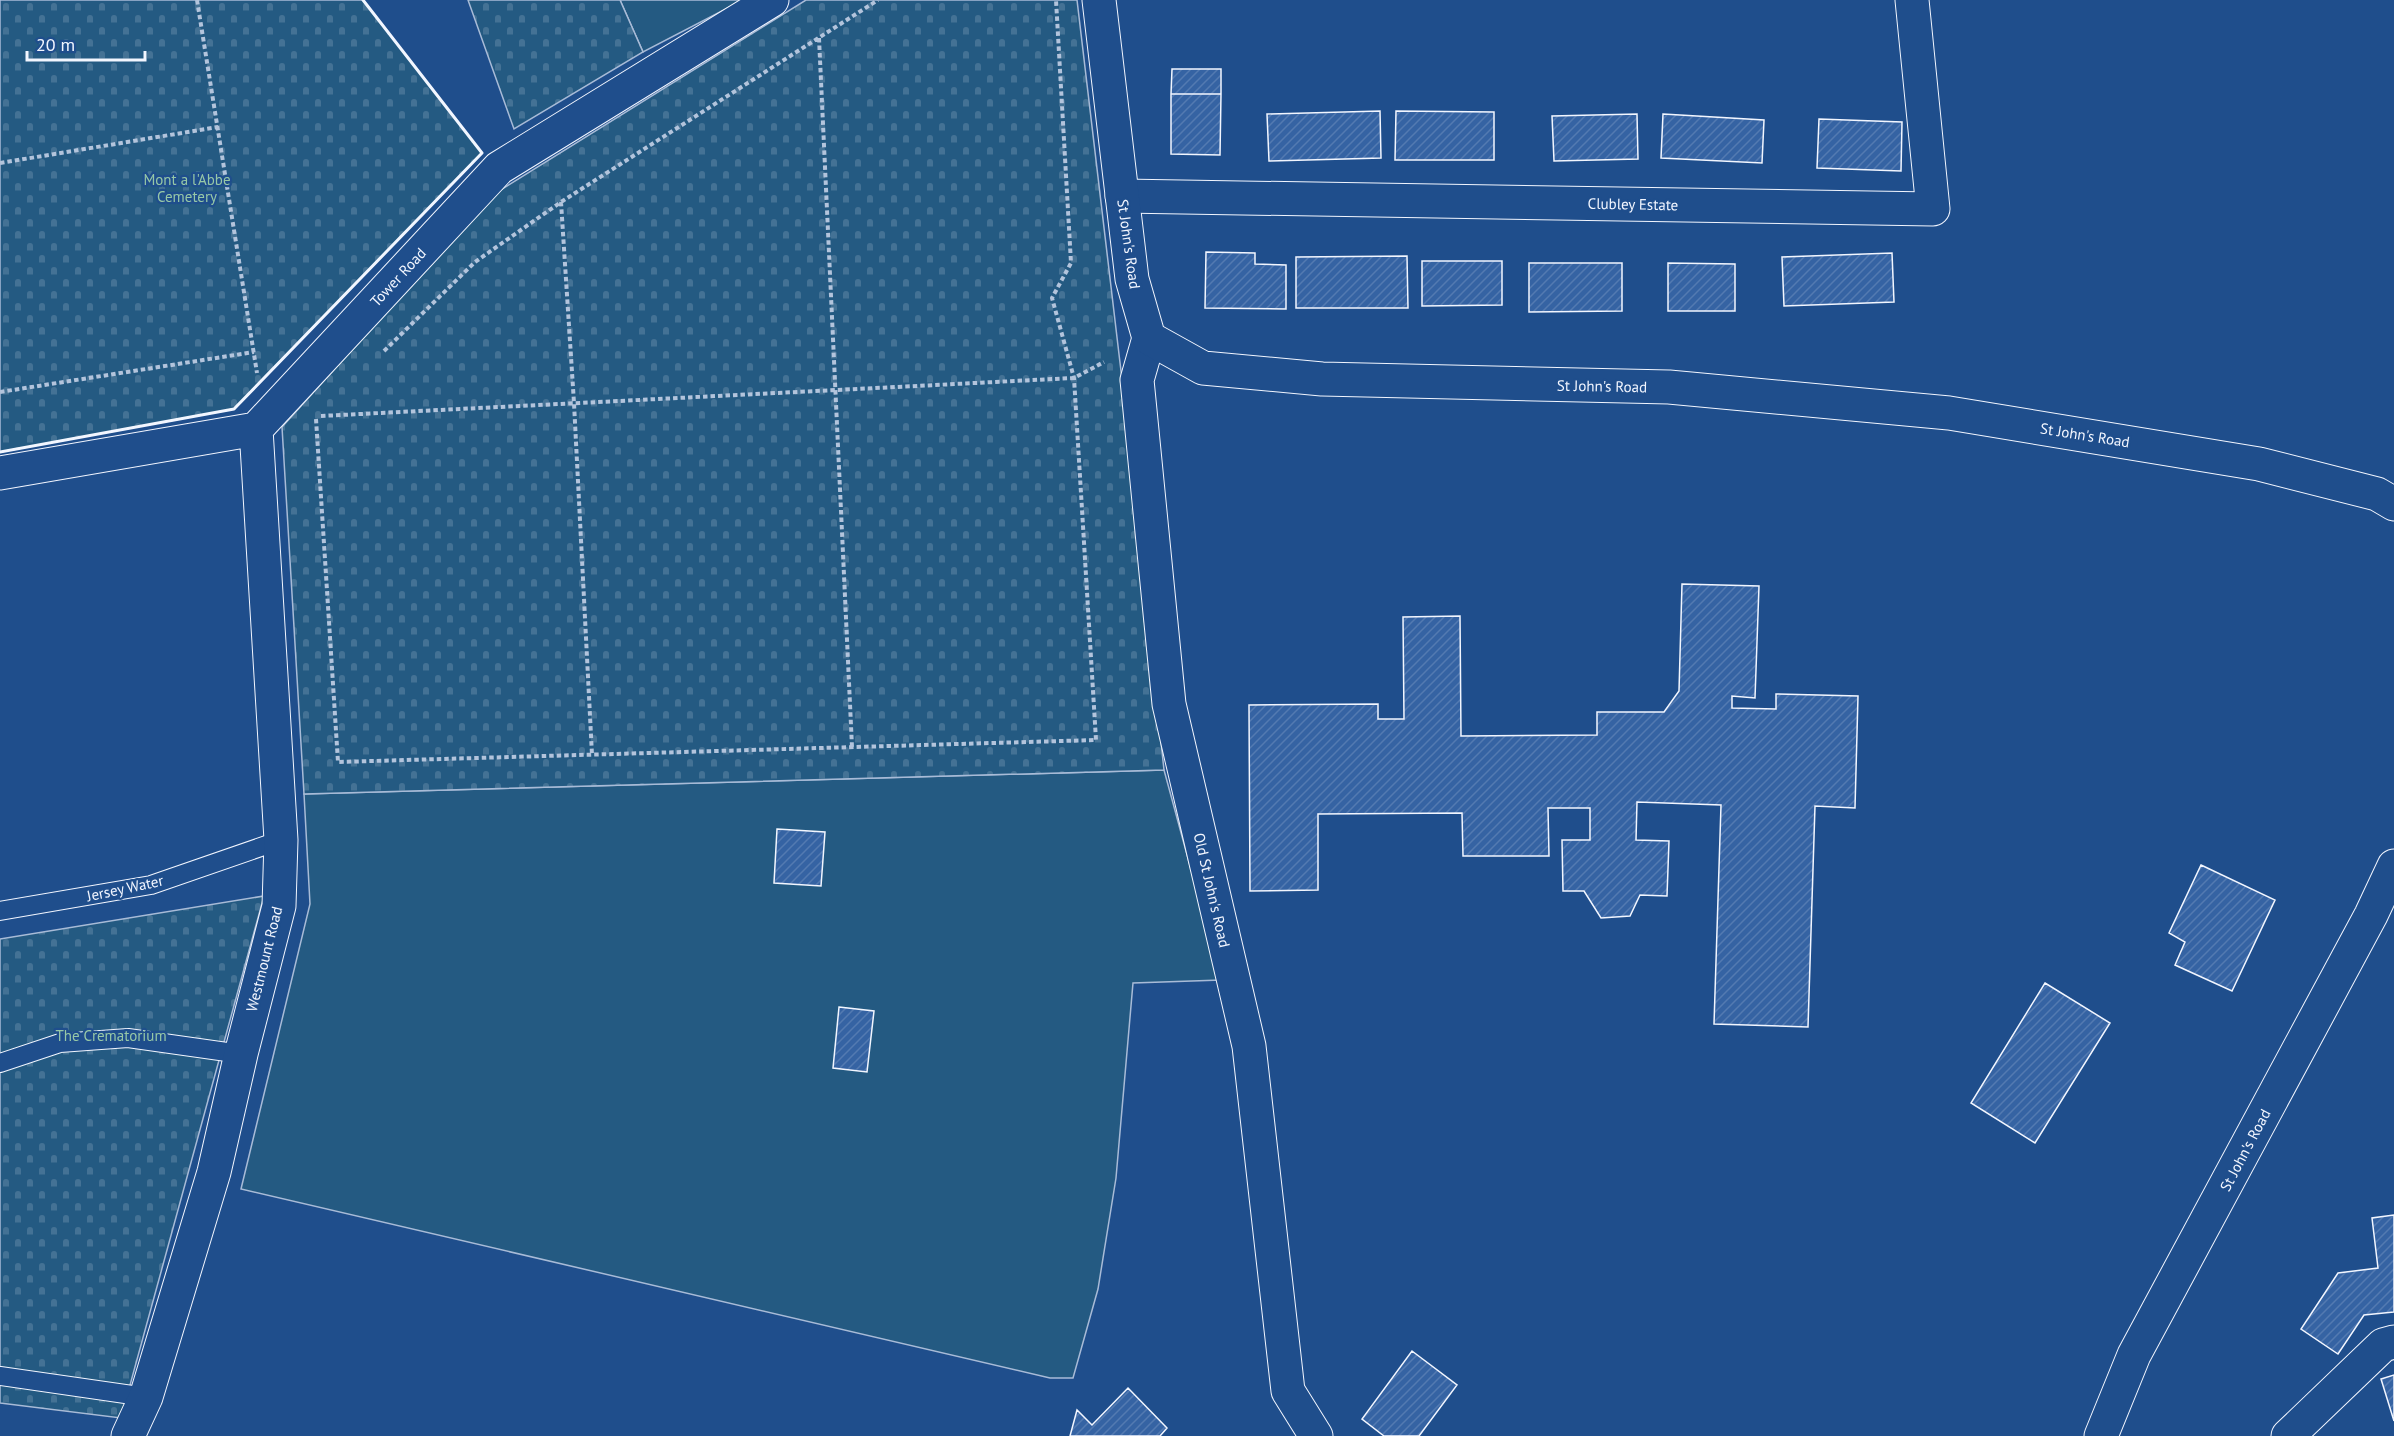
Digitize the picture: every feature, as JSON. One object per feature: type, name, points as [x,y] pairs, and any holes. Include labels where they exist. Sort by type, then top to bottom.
[{"type":"street","name":"Tower Road","points":[[256,429],[499,168],[772,0]]},
{"type":"street","name":"St John's Road","points":[[1099,0],[1132,279],[1149,338],[1203,368],[1310,378],[1669,387],[1949,413],[2259,464],[2377,494],[2394,504]]},
{"type":"street","name":"Clubley Estate","points":[[1122,196],[1933,209],[1912,0]]},
{"type":"street","name":"Old St John's Road","points":[[1149,338],[1137,380],[1169,705],[1249,1046],[1288,1391],[1316,1436]]},
{"type":"street","points":[[0,473],[256,429]]},
{"type":"street","name":"Westmount Road","points":[[129,1436],[146,1397],[214,1172],[279,906],[281,840],[256,429]]},
{"type":"street","name":"St John's Road","points":[[2101,1436],[2134,1355],[2371,915],[2394,866]]},
{"type":"street","points":[[2288,1436],[2383,1345],[2394,1342]]},
{"type":"lane","name":"Jersey Water","points":[[0,911],[151,885],[281,840]]},
{"type":"lane","points":[[0,1063],[60,1043],[128,1038],[241,1054]]},
{"type":"lane","points":[[0,1376],[146,1397]]},
{"type":"path","points":[[0,392],[254,352],[197,0]]},
{"type":"path","points":[[383,351],[475,262],[561,202],[878,0]]},
{"type":"path","points":[[324,408],[316,416],[338,762],[1096,740],[1074,378],[1052,298],[1071,263],[1056,0]]},
{"type":"path","points":[[819,38],[852,747]]},
{"type":"path","points":[[0,163],[218,128]]},
{"type":"path","points":[[561,202],[592,755]]},
{"type":"path","points":[[316,416],[1074,378],[1149,338]]},
{"type":"green space","name":"Mont a l'Abbe Cemetery","points":[[0,0],[363,0],[482,153],[234,409],[0,452]]},
{"type":"green space","points":[[468,0],[620,0],[643,52],[514,129]]},
{"type":"green space","points":[[620,0],[743,0],[643,52]]},
{"type":"green space","points":[[806,0],[1077,0],[1121,371],[1164,770],[304,794],[282,427],[491,196]]},
{"type":"green space","points":[[1164,770],[1221,980],[1133,983],[1116,1178],[1098,1289],[1073,1378],[1050,1378],[241,1189],[310,904],[304,794]]},
{"type":"green space","name":"The Crematorium","points":[[264,896],[121,1418],[0,1403],[0,939]]},
{"type":"building","points":[[1172,69],[1221,69],[1221,94],[1171,94]]},
{"type":"building","points":[[1171,94],[1221,94],[1220,155],[1171,154]]},
{"type":"building","points":[[1380,111],[1381,158],[1269,161],[1267,114]]},
{"type":"building","points":[[1396,111],[1494,112],[1494,160],[1395,160]]},
{"type":"building","points":[[1637,114],[1638,159],[1554,161],[1552,116]]},
{"type":"building","points":[[1663,114],[1764,120],[1762,163],[1661,158]]},
{"type":"building","points":[[1819,119],[1902,122],[1901,171],[1817,168]]},
{"type":"building","points":[[1206,252],[1255,253],[1255,264],[1286,265],[1286,309],[1205,308]]},
{"type":"building","points":[[1892,253],[1894,302],[1784,306],[1782,257]]},
{"type":"building","points":[[1407,256],[1408,308],[1296,308],[1296,257]]},
{"type":"building","points":[[1422,261],[1502,261],[1502,305],[1422,306]]},
{"type":"building","points":[[1529,263],[1622,263],[1622,311],[1529,312]]},
{"type":"building","points":[[1668,263],[1735,264],[1735,311],[1668,311]]},
{"type":"building","points":[[1682,584],[1759,586],[1755,698],[1732,696],[1732,708],[1776,709],[1776,694],[1858,696],[1855,808],[1815,806],[1808,1027],[1714,1024],[1721,805],[1637,802],[1636,840],[1669,841],[1667,896],[1640,895],[1630,916],[1601,918],[1584,891],[1563,891],[1562,840],[1590,840],[1590,808],[1548,808],[1549,856],[1463,856],[1462,813],[1318,814],[1318,890],[1250,891],[1249,705],[1378,704],[1378,719],[1404,719],[1403,617],[1460,616],[1461,736],[1597,735],[1597,712],[1664,712],[1679,691]]},
{"type":"building","points":[[777,829],[825,832],[821,886],[774,883]]},
{"type":"building","points":[[2201,865],[2275,900],[2232,991],[2175,965],[2185,942],[2169,933]]},
{"type":"building","points":[[2045,983],[2110,1023],[2035,1143],[1971,1103]]},
{"type":"building","points":[[839,1007],[874,1011],[867,1072],[833,1068]]},
{"type":"building","points":[[2394,1215],[2394,1312],[2364,1315],[2338,1354],[2301,1329],[2338,1273],[2378,1268],[2372,1218]]},
{"type":"building","points":[[1412,1351],[1457,1385],[1419,1436],[1384,1436],[1362,1419]]},
{"type":"building","points":[[2394,1375],[2394,1421],[2381,1379]]},
{"type":"building","points":[[1128,1388],[1167,1428],[1160,1436],[1070,1436],[1077,1410],[1092,1425]]},
{"type":"wall","points":[[0,452],[234,409],[482,153],[363,0]]}]
